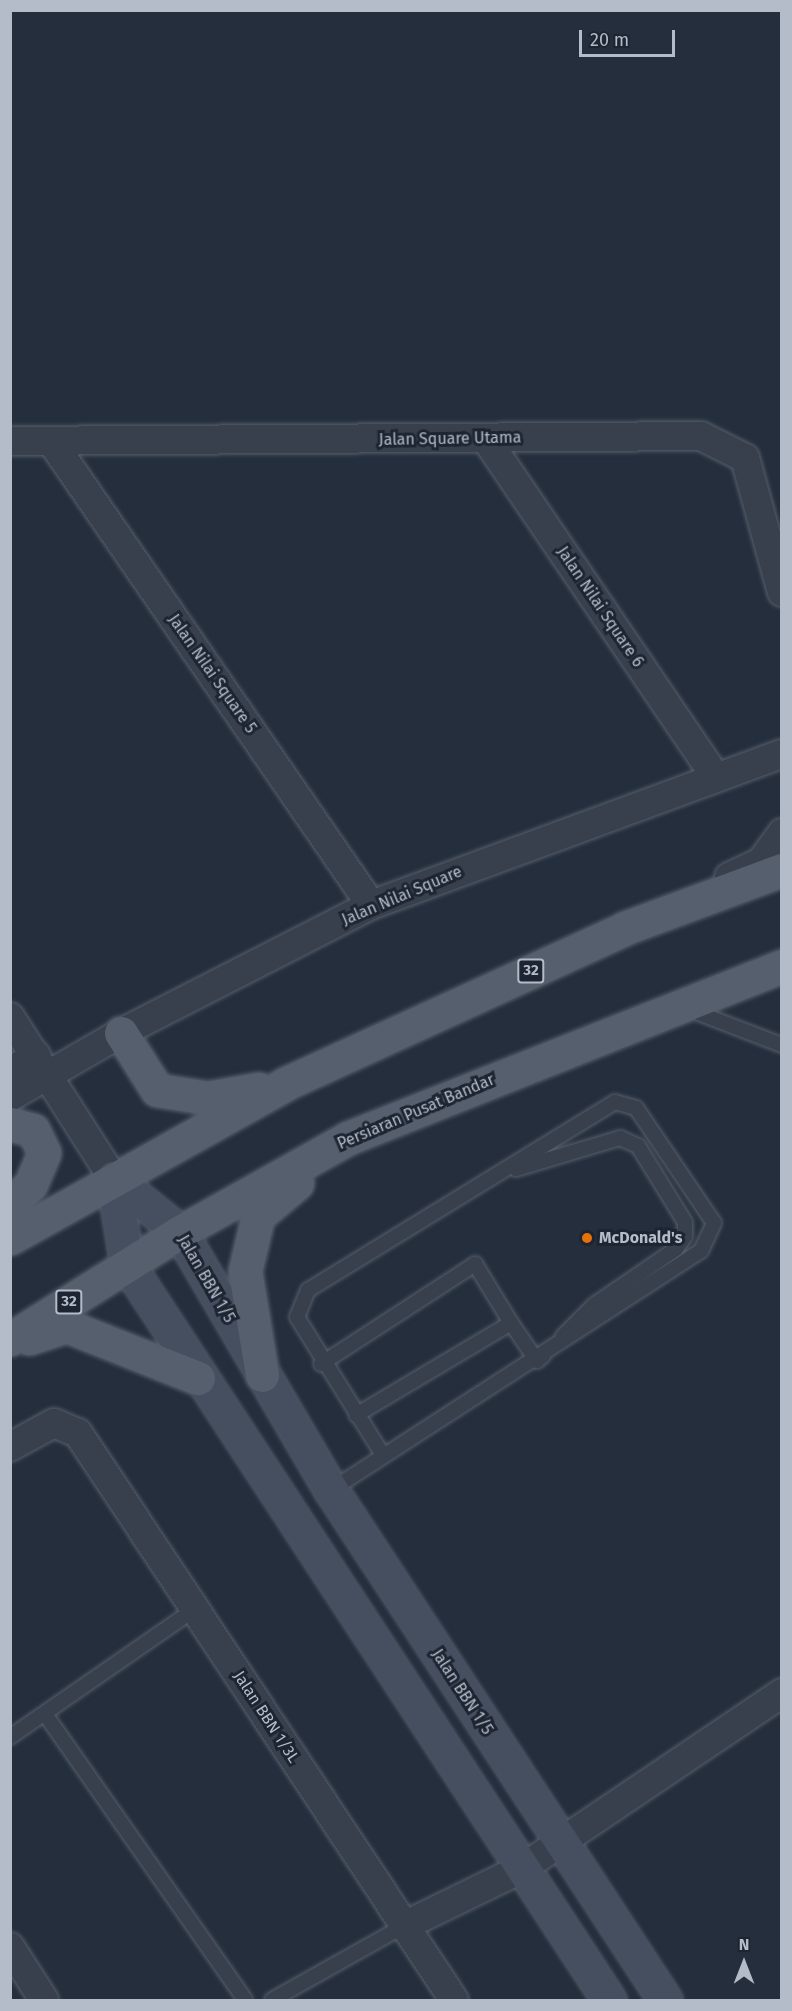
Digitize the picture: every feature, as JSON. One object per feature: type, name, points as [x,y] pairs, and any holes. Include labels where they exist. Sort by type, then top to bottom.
[{"type":"main road","name":"32","points":[[10,1238],[113,1178],[285,1084],[625,928],[782,870]]},
{"type":"main road","name":"Persiaran Pusat Bandar","points":[[10,1341],[180,1232],[348,1138],[678,1005],[782,966]]},
{"type":"main road","points":[[122,1033],[157,1090],[208,1098],[285,1084]]},
{"type":"main road","points":[[10,1124],[33,1130],[44,1153],[32,1184],[10,1204]]},
{"type":"main road","points":[[261,1375],[245,1271],[258,1216],[348,1138]]},
{"type":"main road","points":[[10,1341],[67,1326],[198,1378]]},
{"type":"street","name":"Jalan Square Utama","points":[[10,441],[701,436],[724,444],[745,458],[782,592]]},
{"type":"street","name":"Jalan Nilai Square 6","points":[[486,439],[714,775]]},
{"type":"street","name":"Jalan Nilai Square 5","points":[[52,442],[371,905]]},
{"type":"street","name":"Jalan Nilai Square","points":[[10,1097],[42,1064],[122,1033],[371,905],[714,775],[782,754]]},
{"type":"street","points":[[625,928],[760,862],[782,833]]},
{"type":"street","points":[[10,1017],[113,1178],[127,1264],[198,1378],[609,2001]]},
{"type":"street","points":[[10,1072],[42,1064]]},
{"type":"street","name":"Jalan BBN 1/5","points":[[113,1178],[180,1232],[261,1375],[331,1490],[665,2001]]},
{"type":"street","name":"Jalan BBN 1/3L","points":[[10,1447],[54,1423],[78,1433],[454,2001]]},
{"type":"street","points":[[404,1926],[521,1869],[782,1693]]},
{"type":"street","points":[[10,1947],[44,2001]]},
{"type":"lane","points":[[678,1005],[782,1045]]},
{"type":"lane","points":[[331,1490],[383,1455],[537,1361],[701,1251],[714,1223],[636,1108],[615,1102],[308,1290],[297,1317],[321,1364],[383,1455]]},
{"type":"lane","points":[[494,1176],[620,1138],[638,1146],[685,1222],[685,1236],[676,1249],[594,1305],[537,1361]]},
{"type":"lane","points":[[321,1364],[475,1264],[537,1361]]},
{"type":"lane","points":[[356,1415],[511,1323]]},
{"type":"lane","points":[[10,1737],[195,1609]]},
{"type":"lane","points":[[45,1714],[245,2001]]},
{"type":"lane","points":[[272,2001],[404,1926]]},
{"type":"place","name":"McDonald's","points":[[587,1238]]}]
